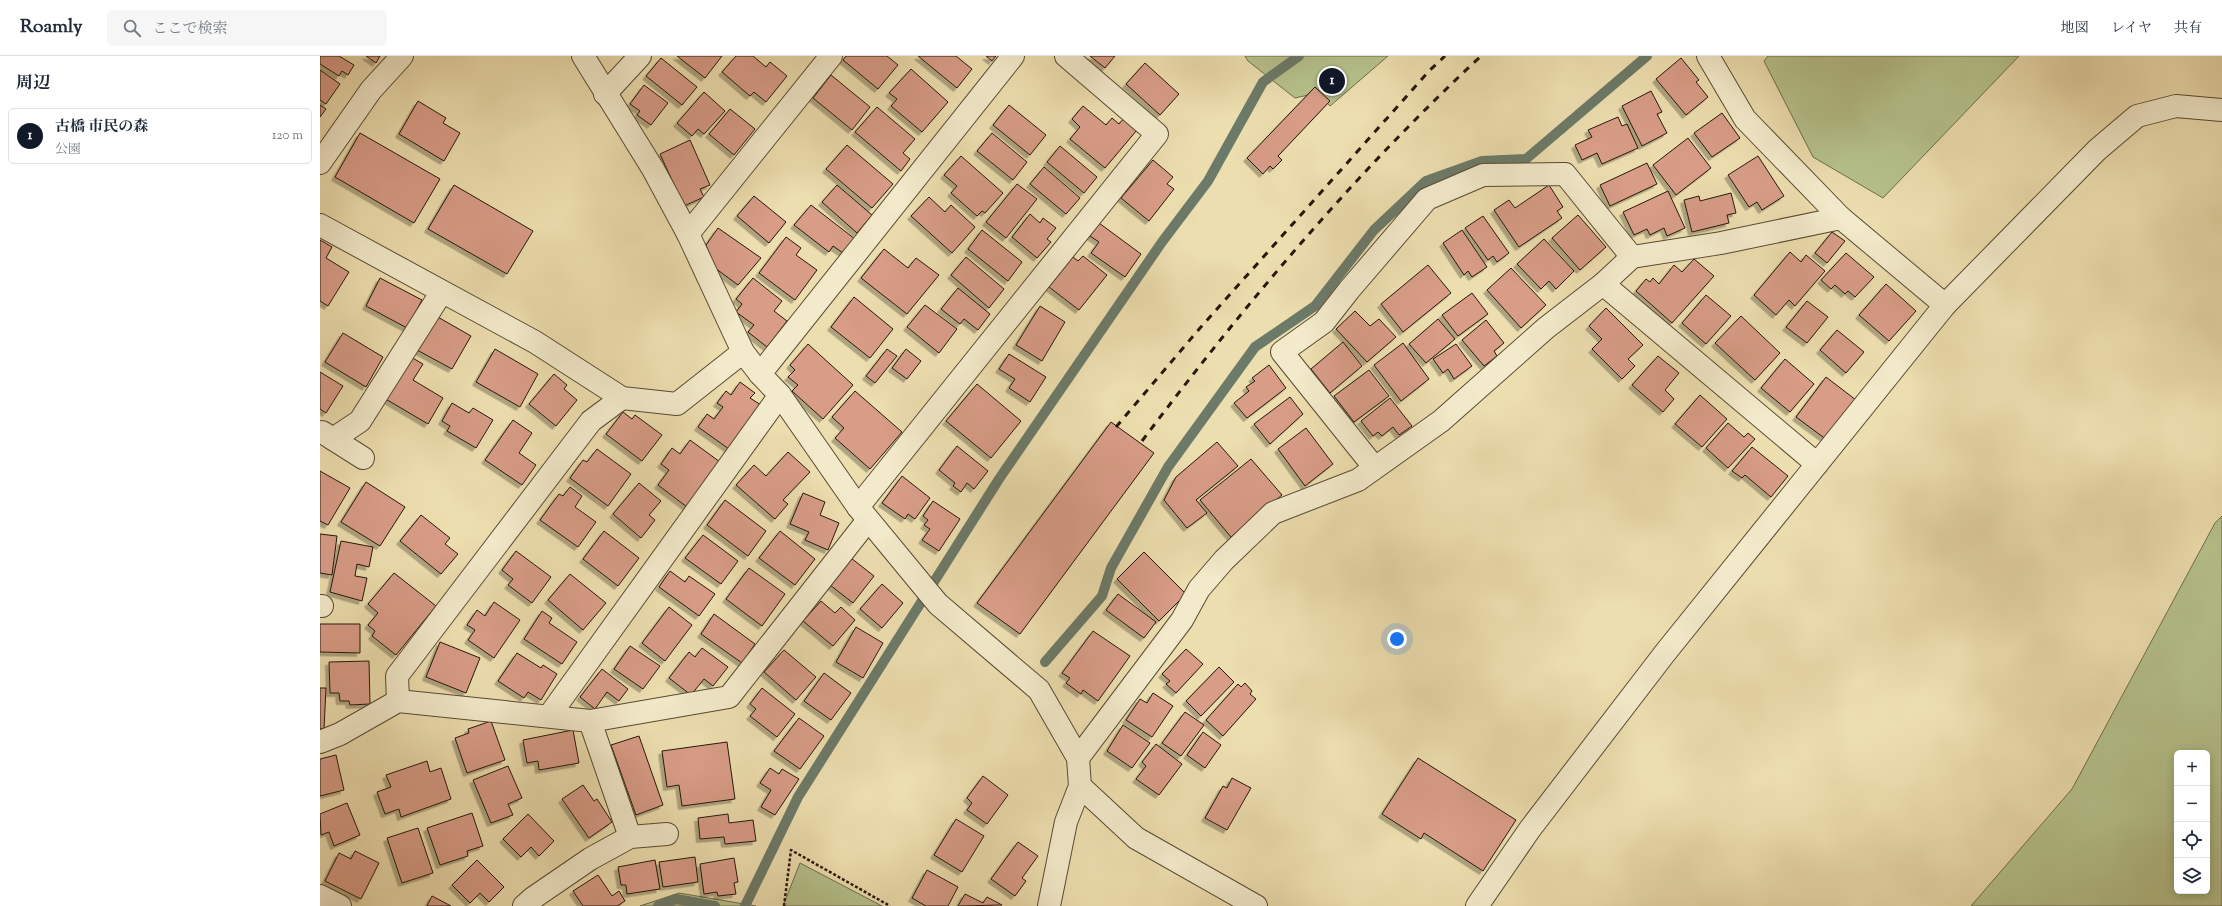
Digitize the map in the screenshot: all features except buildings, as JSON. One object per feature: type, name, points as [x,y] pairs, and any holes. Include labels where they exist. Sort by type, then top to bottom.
[{"type":"street","points":[[320,163],[371,90],[402,56]]},
{"type":"street","points":[[583,56],[605,94],[653,169],[688,234],[743,352],[760,374],[780,395],[863,514],[938,604],[1039,690],[1078,758],[1080,786],[1066,822],[1049,906]]},
{"type":"street","points":[[605,94],[640,56]]},
{"type":"street","points":[[688,234],[831,56]]},
{"type":"street","points":[[760,374],[1013,56]]},
{"type":"street","points":[[320,742],[340,734],[398,701],[590,721],[730,697],[863,514],[1157,134],[1066,56]]},
{"type":"street","points":[[1708,56],[1745,119],[1841,218],[1945,305]]},
{"type":"street","points":[[1478,906],[1530,829],[1660,660],[1945,305],[2097,150],[2137,116],[2176,106],[2222,110]]},
{"type":"street","points":[[1374,467],[1282,352],[1324,322],[1349,290],[1427,199],[1483,175],[1565,174],[1632,258]]},
{"type":"street","points":[[1078,758],[1182,620],[1199,589],[1224,560],[1273,513],[1358,480],[1374,467],[1441,421],[1546,328],[1603,284],[1632,258],[1721,243],[1841,218]]},
{"type":"street","points":[[320,224],[441,292],[535,342],[622,398],[677,404],[743,352]]},
{"type":"street","points":[[1603,284],[1817,464]]},
{"type":"street","points":[[326,435],[360,421],[441,292]]},
{"type":"street","points":[[549,716],[780,395]]},
{"type":"street","points":[[398,701],[397,676],[591,421],[622,398]]},
{"type":"street","points":[[326,435],[363,458]]},
{"type":"street","points":[[590,721],[630,837]]},
{"type":"street","points":[[1080,786],[1136,838],[1256,906]]},
{"type":"street","points":[[524,906],[590,859],[630,837],[667,834]]},
{"type":"street","points":[[320,896],[340,906]]},
{"type":"path","points":[[784,906],[791,850],[890,906]]},
{"type":"green space","points":[[1245,56],[1388,56],[1330,106],[1317,93],[1295,98],[1248,61]]},
{"type":"green space","points":[[1768,56],[2019,56],[1883,198],[1813,157],[1764,61]]},
{"type":"green space","points":[[2222,516],[2222,906],[1971,906],[2072,789],[2215,523]]},
{"type":"green space","points":[[800,863],[882,906],[783,906]]},
{"type":"green space","points":[[679,893],[756,906],[640,906]]},
{"type":"waterway","points":[[745,906],[798,797],[999,479],[1162,242],[1208,181],[1263,82],[1299,56]]},
{"type":"waterway","points":[[1045,662],[1102,596],[1111,568],[1168,467],[1255,347],[1315,306],[1374,230],[1426,181],[1482,161],[1526,159],[1647,56]]},
{"type":"waterway","points":[[658,906],[676,899],[715,906]]},
{"type":"railway","points":[[1116,427],[1200,328],[1430,70],[1445,56]]},
{"type":"railway","points":[[1142,441],[1261,290],[1303,241],[1389,146],[1481,56]]},
{"type":"place","name":"古橋 市民の森","points":[[1332,81]]}]
